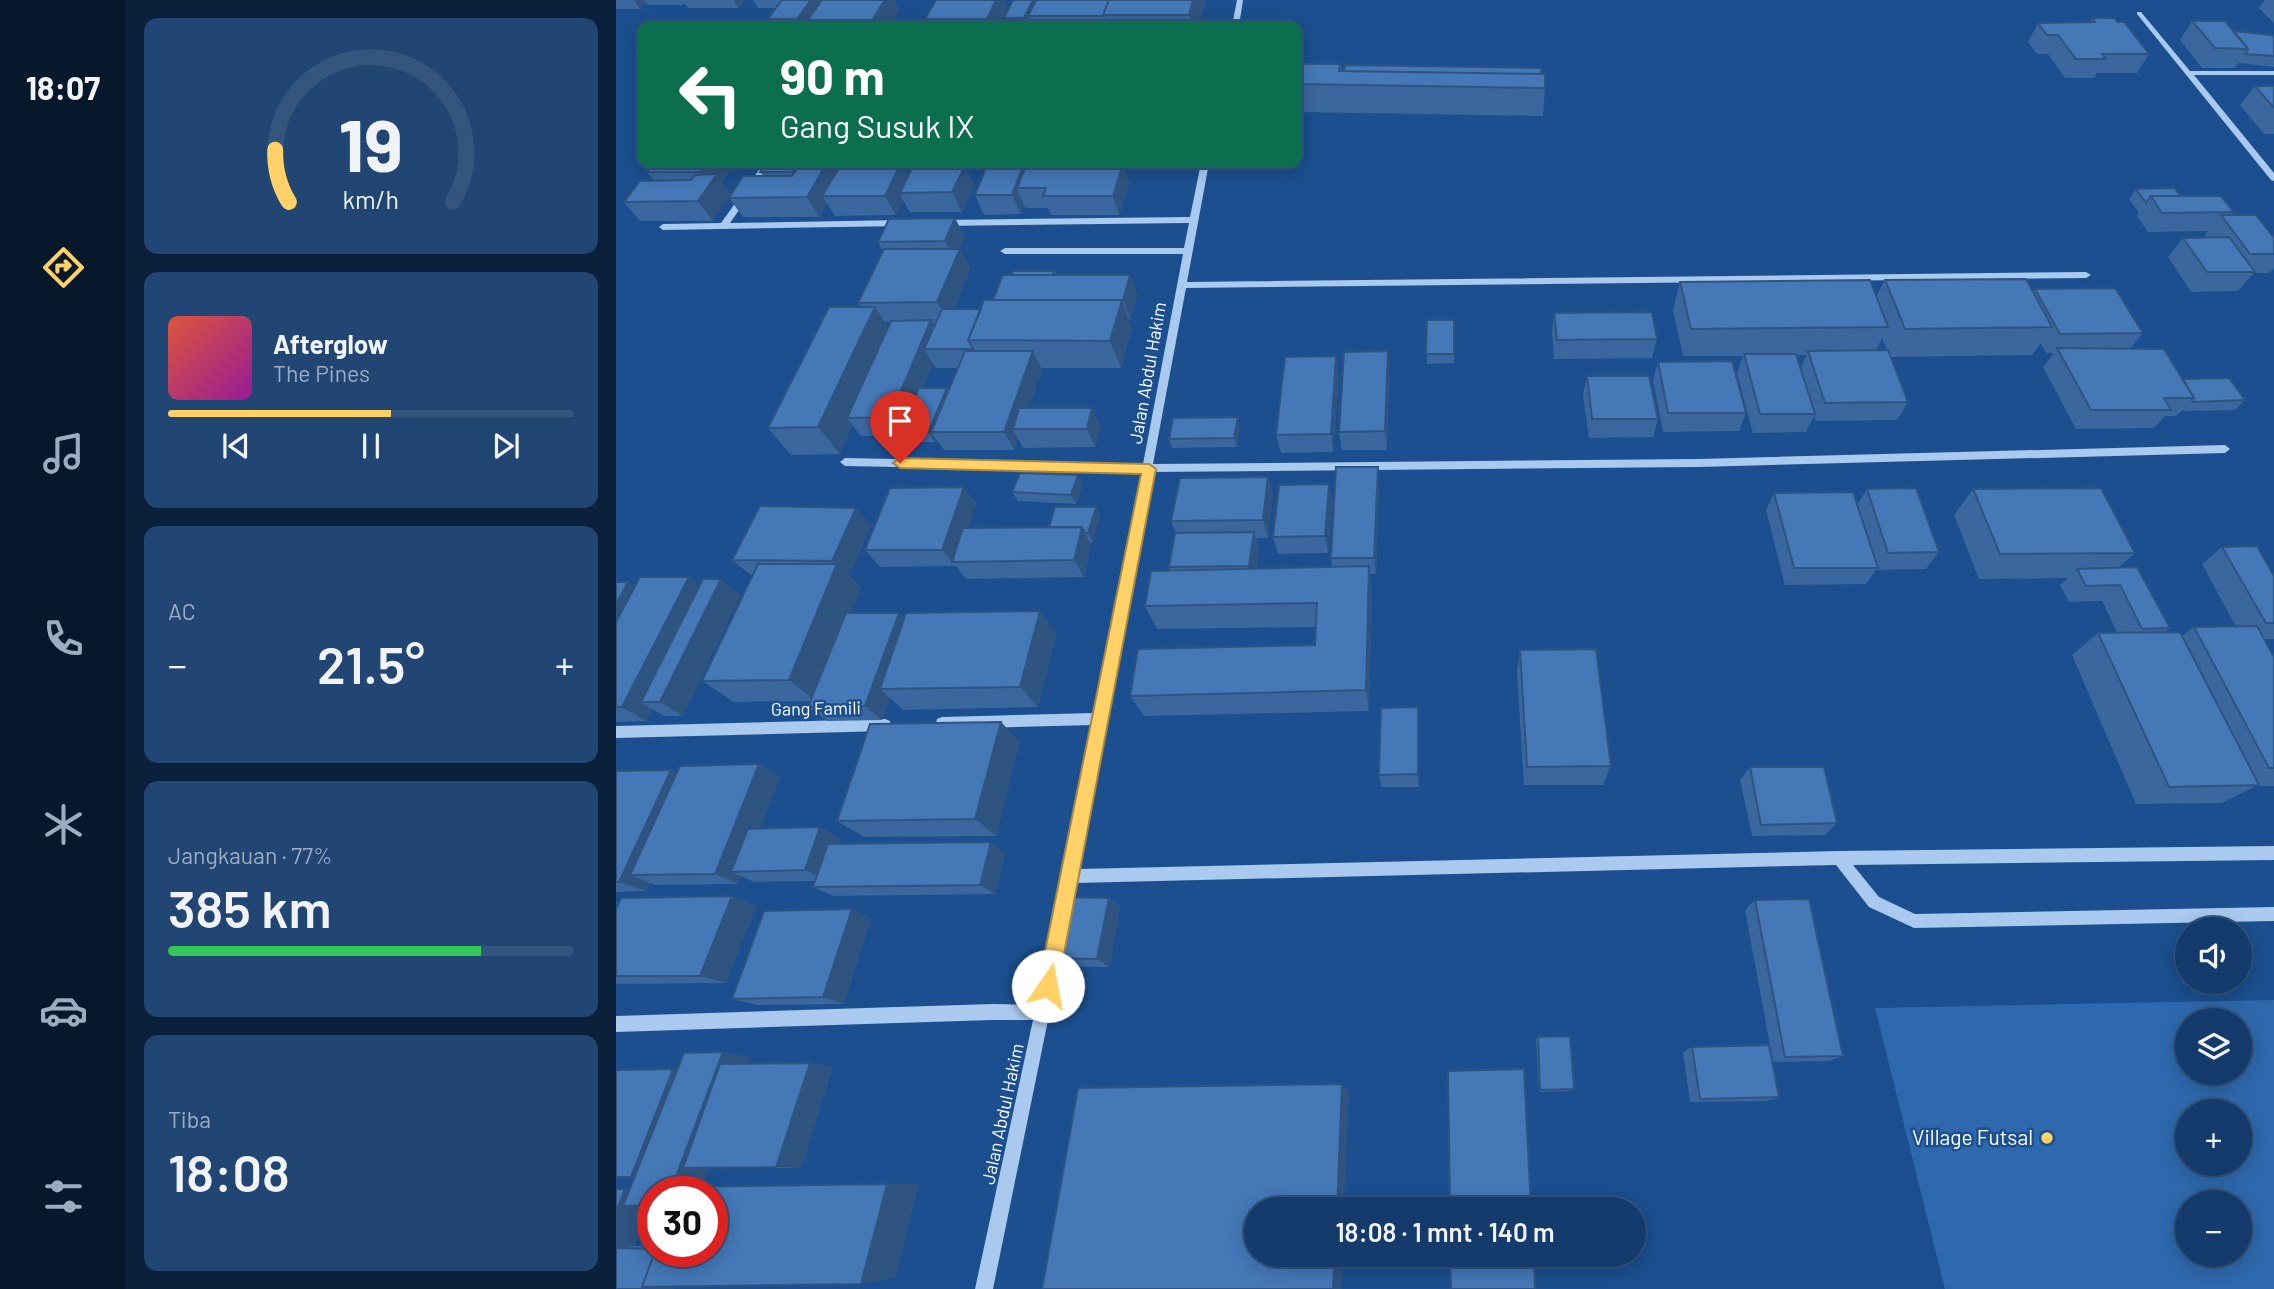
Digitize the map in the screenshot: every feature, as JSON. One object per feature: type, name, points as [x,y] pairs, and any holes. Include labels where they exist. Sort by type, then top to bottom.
[{"type":"street","points":[[1236,21],[1240,0]]},
{"type":"street","points":[[2139,13],[2274,178]]},
{"type":"street","points":[[2189,73],[2274,73]]},
{"type":"street","points":[[724,225],[764,168]]},
{"type":"street","name":"Jalan Abdul Hakim","points":[[984,1289],[1071,876],[1204,168]]},
{"type":"street","points":[[931,223],[1193,220]]},
{"type":"street","points":[[663,228],[917,223]]},
{"type":"street","points":[[1004,251],[1188,251]]},
{"type":"street","points":[[1181,285],[2086,275]]},
{"type":"street","points":[[845,462],[1149,469],[1698,463],[2225,449]]},
{"type":"street","points":[[921,724],[1101,719]]},
{"type":"street","name":"Gang Famili","points":[[616,732],[893,724]]},
{"type":"street","points":[[1071,876],[1839,858],[2274,853]]},
{"type":"street","points":[[1839,858],[1874,902],[1914,921],[2274,914]]},
{"type":"street","points":[[616,1024],[993,1012],[1042,1013]]},
{"type":"shaded area","name":"Village Futsal","points":[[2274,1000],[2274,1289],[1945,1289],[1875,1008]]},
{"type":"building","points":[[782,0],[811,0],[797,19],[768,19]]},
{"type":"building","points":[[822,0],[885,0],[872,21],[807,21]]},
{"type":"building","points":[[936,0],[996,0],[987,19],[925,19]]},
{"type":"building","points":[[1013,0],[1033,0],[1024,18],[1004,18]]},
{"type":"building","points":[[1036,0],[1109,0],[1103,15],[1105,16],[1028,16]]},
{"type":"building","points":[[1109,0],[1193,0],[1189,15],[1103,15]]},
{"type":"building","points":[[2092,18],[2114,18],[2118,22],[2124,22],[2149,54],[2102,54],[2106,59],[2076,59],[2058,35],[2047,35],[2038,23],[2095,22]]},
{"type":"building","points":[[2192,21],[2225,21],[2248,49],[2215,48]]},
{"type":"building","points":[[2234,31],[2271,35],[2274,37],[2274,56],[2245,54],[2248,49]]},
{"type":"building","points":[[1302,64],[1340,64],[1339,71],[1545,74],[1545,88],[1302,84]]},
{"type":"building","points":[[1345,65],[1541,68],[1541,74],[1344,71]]},
{"type":"building","points":[[2255,86],[2274,86],[2274,108]]},
{"type":"building","points":[[650,168],[704,168],[701,172],[647,172]]},
{"type":"building","points":[[763,168],[794,168],[791,172],[760,172]]},
{"type":"building","points":[[798,168],[824,168],[807,197],[729,198],[743,176],[792,176]]},
{"type":"building","points":[[839,168],[899,168],[885,196],[822,196]]},
{"type":"building","points":[[912,168],[964,168],[952,192],[900,193]]},
{"type":"building","points":[[986,168],[1022,168],[1012,195],[975,195]]},
{"type":"building","points":[[1025,168],[1121,168],[1113,196],[1043,196],[1046,188],[1017,188]]},
{"type":"building","points":[[717,174],[698,201],[624,202],[640,181],[691,180],[695,175]]},
{"type":"building","points":[[2175,188],[2180,196],[2151,196],[2146,203],[2136,189]]},
{"type":"building","points":[[2151,196],[2221,196],[2234,212],[2162,213]]},
{"type":"building","points":[[2221,215],[2256,215],[2274,238],[2274,254],[2250,254]]},
{"type":"building","points":[[955,218],[945,241],[878,242],[889,219]]},
{"type":"building","points":[[2229,237],[2255,272],[2207,272],[2183,238]]},
{"type":"building","points":[[884,249],[960,249],[937,302],[858,303]]},
{"type":"building","points":[[1013,271],[1055,271],[1053,275],[1011,275]]},
{"type":"building","points":[[1003,275],[1130,275],[1123,300],[993,300]]},
{"type":"building","points":[[2026,279],[2052,327],[1905,329],[1885,280]]},
{"type":"building","points":[[1870,280],[1888,327],[1691,329],[1680,282]]},
{"type":"building","points":[[2115,288],[2143,333],[2060,334],[2035,289]]},
{"type":"building","points":[[984,300],[1122,300],[1110,341],[968,340]]},
{"type":"building","points":[[829,307],[875,307],[818,427],[768,428]]},
{"type":"building","points":[[942,309],[981,309],[968,340],[973,349],[924,349]]},
{"type":"building","points":[[1652,312],[1657,339],[1557,340],[1554,313]]},
{"type":"building","points":[[931,320],[890,417],[847,418],[891,321]]},
{"type":"building","points":[[1427,320],[1454,320],[1454,354],[1426,354]]},
{"type":"building","points":[[2057,348],[2164,349],[2194,398],[2164,398],[2171,410],[2091,410]]},
{"type":"building","points":[[1888,350],[1908,402],[1825,403],[1808,351]]},
{"type":"building","points":[[965,351],[1033,351],[1004,432],[931,432]]},
{"type":"building","points":[[1388,351],[1385,431],[1339,432],[1344,352]]},
{"type":"building","points":[[1744,354],[1796,354],[1815,414],[1760,414]]},
{"type":"building","points":[[1336,356],[1331,434],[1276,435],[1285,357]]},
{"type":"building","points":[[1732,361],[1746,413],[1668,413],[1658,362]]},
{"type":"building","points":[[1587,376],[1649,376],[1658,419],[1592,419]]},
{"type":"building","points":[[2229,378],[2245,400],[2193,402],[2194,398],[2183,379]]},
{"type":"building","points":[[919,388],[947,388],[928,433],[899,433]]},
{"type":"building","points":[[1019,408],[1092,408],[1087,429],[1013,429]]},
{"type":"building","points":[[1238,417],[1234,438],[1169,439],[1173,418]]},
{"type":"building","points":[[1336,467],[1378,467],[1374,558],[1331,558]]},
{"type":"building","points":[[1020,473],[1078,475],[1071,495],[1012,492]]},
{"type":"building","points":[[1268,477],[1263,520],[1171,521],[1180,478]]},
{"type":"building","points":[[1329,484],[1325,536],[1273,537],[1279,485]]},
{"type":"building","points":[[964,487],[942,550],[865,550],[890,488]]},
{"type":"building","points":[[1916,488],[1939,552],[1888,553],[1867,489]]},
{"type":"building","points":[[2101,488],[2135,553],[2000,554],[1973,489]]},
{"type":"building","points":[[1853,492],[1878,568],[1794,568],[1774,493]]},
{"type":"building","points":[[760,506],[856,508],[832,561],[732,560]]},
{"type":"building","points":[[1055,507],[1096,507],[1088,533],[1085,533],[1082,527],[1049,527]]},
{"type":"building","points":[[1082,527],[1074,560],[952,562],[963,528]]},
{"type":"building","points":[[1254,532],[1249,566],[1169,567],[1175,533]]},
{"type":"building","points":[[2257,546],[2274,576],[2274,623],[2266,623],[2222,547]]},
{"type":"building","points":[[758,564],[837,564],[789,680],[702,681]]},
{"type":"building","points":[[1369,566],[1366,690],[1130,696],[1138,649],[1315,645],[1317,603],[1145,606],[1151,571]]},
{"type":"building","points":[[2137,567],[2170,628],[2142,629],[2120,585],[2086,586],[2077,569]]},
{"type":"building","points":[[640,577],[689,577],[622,707],[616,707],[616,622]]},
{"type":"building","points":[[703,579],[721,579],[660,702],[641,702]]},
{"type":"building","points":[[616,582],[628,582],[616,604]]},
{"type":"building","points":[[1040,611],[1020,687],[880,689],[906,613]]},
{"type":"building","points":[[846,613],[899,613],[865,706],[808,707]]},
{"type":"building","points":[[2257,626],[2274,657],[2274,768],[2269,768],[2194,627]]},
{"type":"building","points":[[2180,632],[2259,785],[2169,787],[2098,633]]},
{"type":"building","points":[[1596,649],[1611,766],[1527,767],[1520,650]]},
{"type":"building","points":[[1418,707],[1418,774],[1379,775],[1381,708]]},
{"type":"building","points":[[1001,722],[975,819],[837,821],[870,724]]},
{"type":"building","points":[[759,764],[715,874],[630,875],[680,766]]},
{"type":"building","points":[[1750,767],[1824,767],[1837,823],[1761,825]]},
{"type":"building","points":[[671,770],[619,882],[616,882],[616,771]]},
{"type":"building","points":[[820,827],[805,870],[731,872],[748,829]]},
{"type":"building","points":[[991,842],[980,885],[813,887],[828,844]]},
{"type":"building","points":[[732,896],[700,976],[616,976],[616,909],[621,898]]},
{"type":"building","points":[[1058,897],[1109,898],[1097,959],[1043,958]]},
{"type":"building","points":[[1809,899],[1843,1056],[1785,1057],[1755,900]]},
{"type":"building","points":[[852,909],[823,997],[732,999],[764,911]]},
{"type":"building","points":[[1570,1036],[1574,1089],[1540,1090],[1538,1037]]},
{"type":"building","points":[[1769,1045],[1779,1097],[1700,1099],[1692,1047]]},
{"type":"building","points":[[723,1052],[676,1176],[637,1176],[637,1206],[623,1206],[684,1053]]},
{"type":"building","points":[[810,1063],[776,1167],[683,1168],[720,1064]]},
{"type":"building","points":[[673,1069],[631,1177],[616,1177],[616,1070]]},
{"type":"building","points":[[1524,1069],[1530,1197],[1450,1197],[1448,1071]]},
{"type":"building","points":[[1342,1084],[1337,1197],[1244,1197],[1244,1267],[1334,1267],[1333,1289],[1042,1289],[1078,1088]]},
{"type":"building","points":[[887,1184],[861,1284],[642,1287],[649,1267],[728,1267],[728,1186]]},
{"type":"building","points":[[616,1189],[625,1189],[616,1212]]},
{"type":"building","points":[[616,1248],[637,1249],[637,1267],[649,1267],[642,1287],[645,1287],[644,1289],[616,1289]]},
{"type":"building","points":[[1450,1267],[1534,1267],[1535,1289],[1451,1289]]},
{"type":"place","name":"Village Futsal","points":[[2047,1138]]},
{"type":"route","points":[[900,463],[1149,469],[1048,986]]}]
